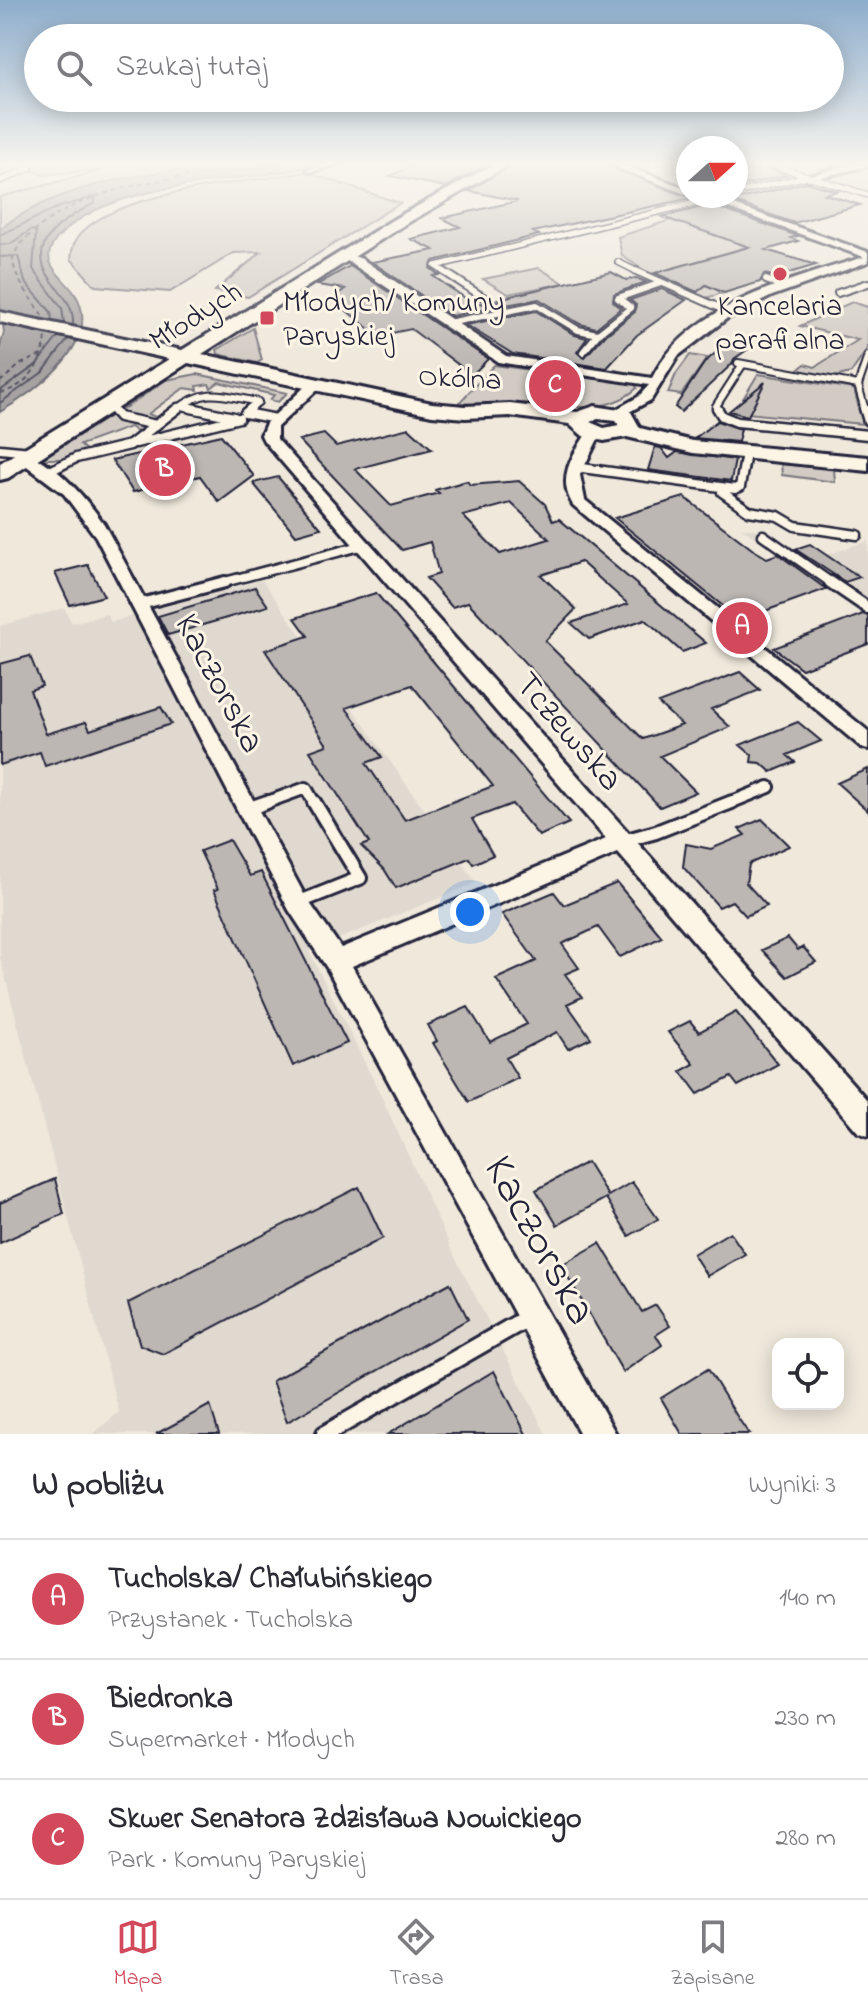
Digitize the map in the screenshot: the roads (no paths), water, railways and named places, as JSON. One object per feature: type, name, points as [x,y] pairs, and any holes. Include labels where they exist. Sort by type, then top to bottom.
[{"type":"street","name":"Młodych","points":[[0,473],[110,403],[190,358],[386,230]]},
{"type":"street","points":[[797,230],[866,254]]},
{"type":"street","points":[[866,254],[729,312],[677,350],[654,382],[650,393],[622,422],[647,438],[693,447],[868,464]]},
{"type":"street","points":[[345,256],[358,261],[495,356],[510,362],[654,382]]},
{"type":"street","name":"Okólna","points":[[0,317],[432,409],[465,412],[510,410],[587,426],[595,412],[622,422]]},
{"type":"street","points":[[276,419],[315,385]]},
{"type":"street","name":"Tczewska","points":[[276,419],[269,430],[271,441],[868,1122]]},
{"type":"street","points":[[587,426],[571,483],[571,492],[578,502],[868,742]]},
{"type":"street","name":"Kaczorska","points":[[28,455],[71,490],[87,509],[297,903],[336,961],[599,1434]]},
{"type":"street","points":[[336,961],[623,841]]},
{"type":"lane","points":[[503,310],[435,266],[586,230]]},
{"type":"lane","points":[[618,262],[729,312]]},
{"type":"lane","points":[[766,280],[784,287]]},
{"type":"lane","points":[[583,352],[598,334],[631,308],[618,298],[661,283]]},
{"type":"lane","points":[[838,293],[868,283]]},
{"type":"lane","points":[[448,323],[537,305],[578,330],[598,334]]},
{"type":"lane","points":[[868,356],[858,385],[868,421]]},
{"type":"lane","points":[[858,385],[740,364],[716,406],[722,416],[737,422],[868,435]]},
{"type":"lane","points":[[48,472],[76,458],[130,445],[242,416],[258,402],[215,393],[199,393],[130,445]]},
{"type":"lane","points":[[110,403],[112,412],[119,417],[156,425]]},
{"type":"lane","points":[[181,406],[276,419]]},
{"type":"lane","points":[[0,449],[28,455]]},
{"type":"lane","points":[[575,467],[723,488],[740,487],[746,453]]},
{"type":"lane","points":[[723,488],[722,492],[749,511],[778,516],[795,526],[857,535]]},
{"type":"lane","points":[[763,535],[868,608]]},
{"type":"lane","points":[[137,605],[364,545]]},
{"type":"lane","points":[[623,841],[656,832],[769,787]]},
{"type":"lane","points":[[247,809],[306,788],[360,878],[297,903]]},
{"type":"lane","points":[[325,1434],[534,1314]]},
{"type":"water","points":[[0,230],[66,230],[53,244],[49,254],[51,263],[77,297],[81,308],[82,324],[77,340],[68,355],[42,383],[0,412],[0,347],[4,332],[0,305]]},
{"type":"place","name":"Kancelaria parafialna","points":[[780,274]]},
{"type":"place","name":"Młodych/ Komuny Paryskiej","points":[[267,318]]},
{"type":"place","name":"Skwer Senatora Zdzisława Nowickiego","points":[[555,386]]},
{"type":"place","name":"Biedronka","points":[[165,470]]},
{"type":"place","name":"Tucholska/ Chałubińskiego","points":[[742,628]]}]
